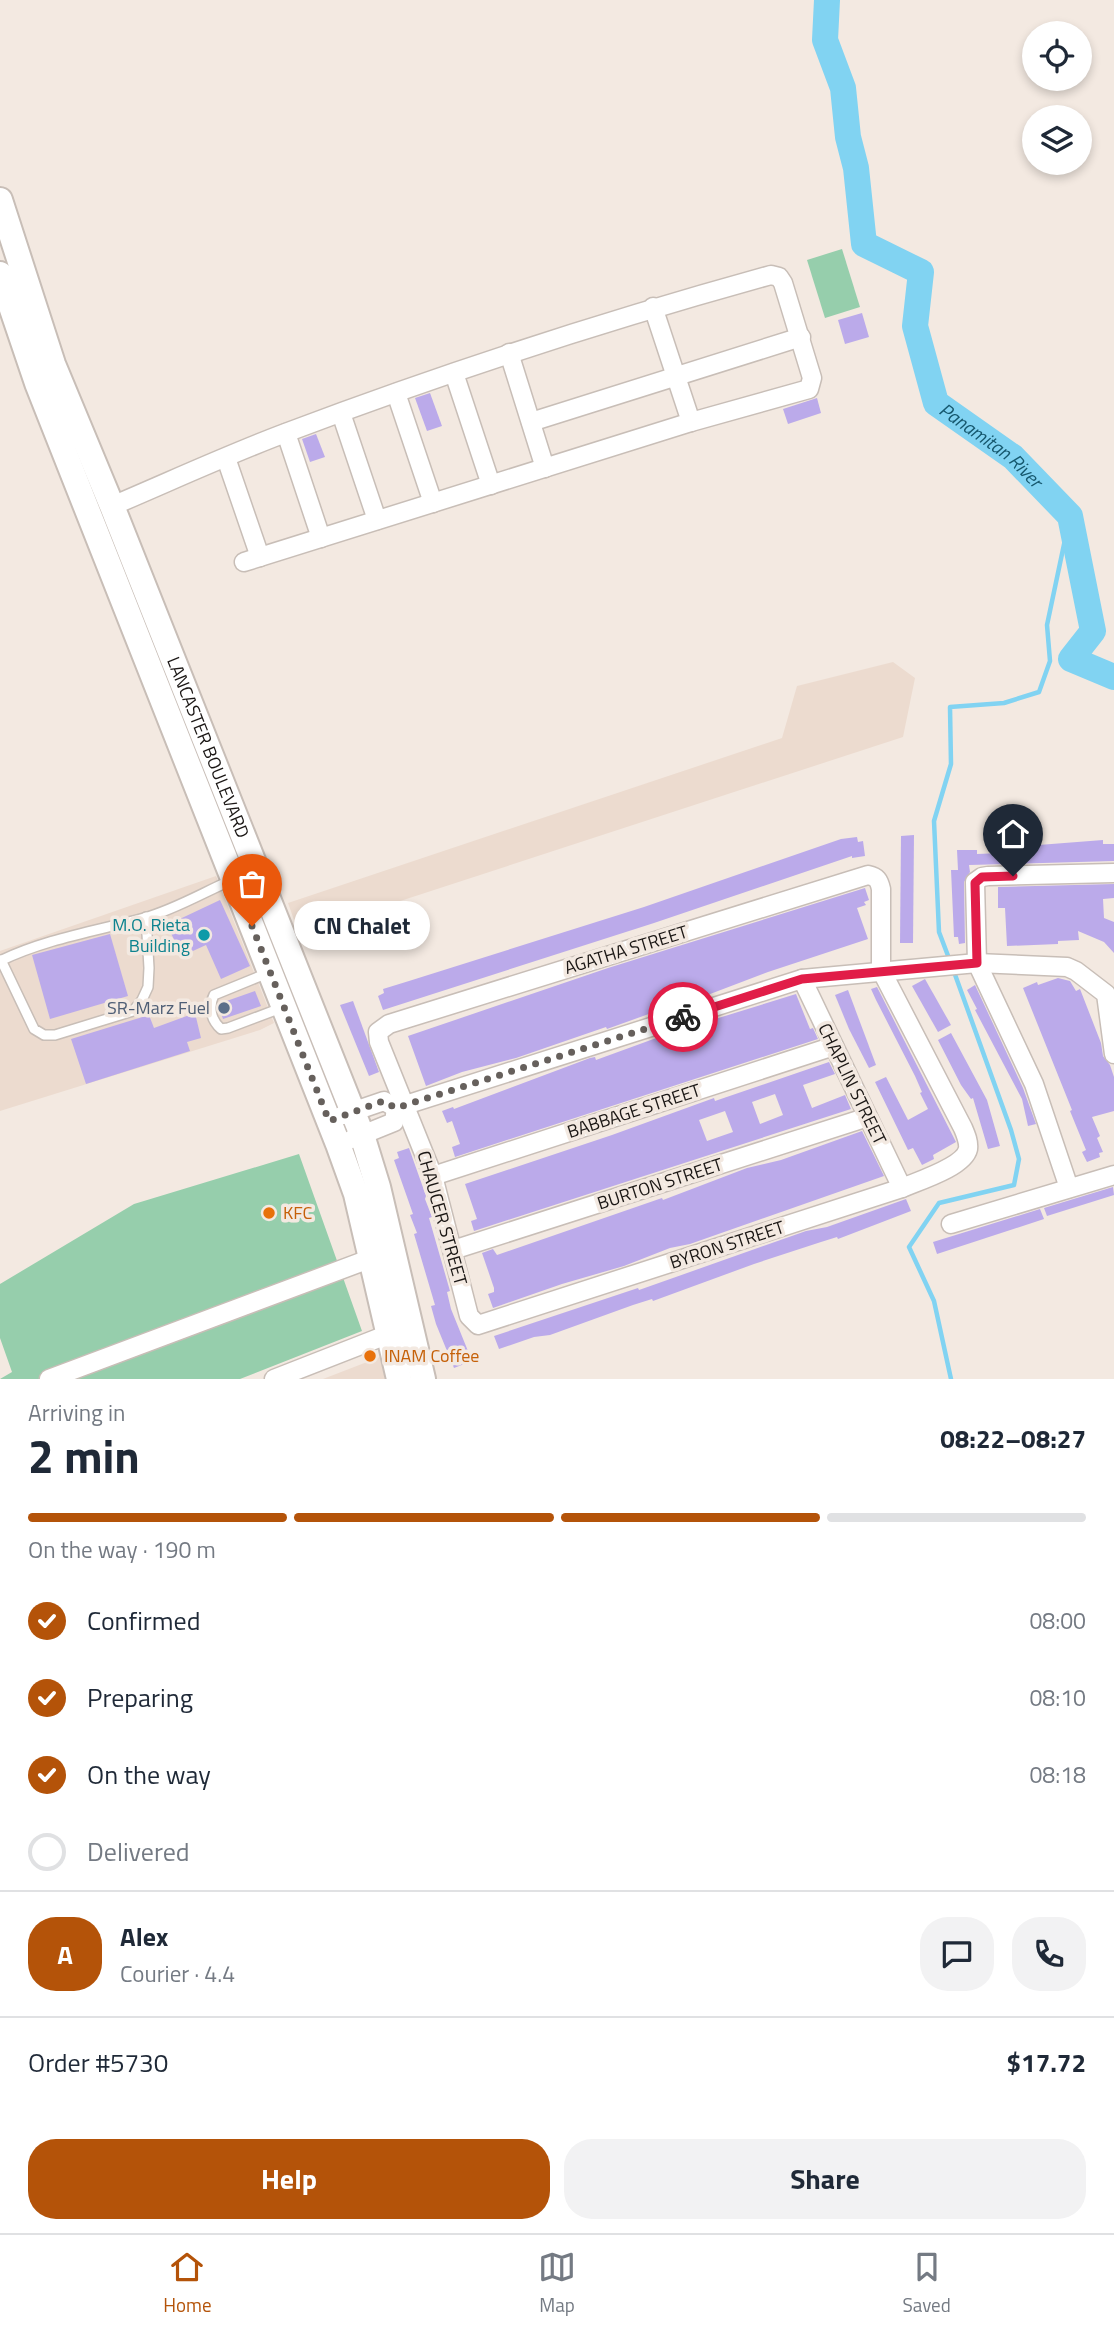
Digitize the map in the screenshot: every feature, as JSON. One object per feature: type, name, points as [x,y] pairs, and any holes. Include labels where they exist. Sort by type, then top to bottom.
[{"type":"main road","name":"LANCASTER BOULEVARD","points":[[0,200],[53,364],[357,1123],[384,1212],[423,1379]]},
{"type":"main road","name":"LANCASTER BOULEVARD","points":[[0,274],[37,383],[338,1144],[356,1194],[399,1379]]},
{"type":"main road","points":[[172,725],[196,716]]},
{"type":"street","points":[[112,506],[226,458],[286,433],[509,353],[653,307],[771,275],[779,277],[783,283],[812,378],[809,388],[691,422],[252,559],[226,458]]},
{"type":"street","points":[[653,307],[691,422]]},
{"type":"street","points":[[531,422],[801,337]]},
{"type":"street","points":[[509,353],[545,468]]},
{"type":"street","points":[[454,373],[491,485]]},
{"type":"street","points":[[396,394],[433,503]]},
{"type":"street","points":[[341,413],[377,520]]},
{"type":"street","points":[[286,433],[321,538]]},
{"type":"street","points":[[1069,1188],[1034,1084],[971,963],[975,887],[978,879],[988,876],[1114,873]]},
{"type":"street","name":"AGATHA STREET","points":[[379,1032],[388,1024],[858,877],[875,876],[880,881],[881,970]]},
{"type":"street","points":[[338,1144],[383,1101],[400,1106],[802,979],[971,963],[1067,967],[1110,993],[1114,1054]]},
{"type":"street","name":"BYRON STREET","points":[[478,1325],[902,1188],[963,1159],[968,1150],[963,1128],[881,970]]},
{"type":"street","name":"CHAPLIN STREET","points":[[802,979],[902,1188]]},
{"type":"street","name":"CHAUCER STREET","points":[[379,1032],[379,1042],[400,1106],[433,1176],[469,1316],[478,1325]]},
{"type":"street","name":"BABBAGE STREET","points":[[433,1176],[834,1046]]},
{"type":"street","points":[[329,1121],[394,1122],[400,1106]]},
{"type":"street","name":"BURTON STREET","points":[[453,1250],[868,1117]]},
{"type":"street","points":[[951,1224],[1114,1175]]},
{"type":"street","points":[[57,1378],[372,1258]]},
{"type":"street","points":[[274,1379],[388,1334]]},
{"type":"lane","points":[[146,917],[148,987],[133,1011],[55,1035],[44,1035],[34,1029],[0,960],[106,926],[146,917],[233,879]]},
{"type":"lane","points":[[270,972],[214,995],[210,1008],[215,1024],[221,1029],[228,1028],[283,1007]]},
{"type":"shaded area","points":[[893,662],[915,678],[903,737],[299,934],[288,903],[782,738],[797,686]]},
{"type":"shaded area","points":[[216,876],[274,1023],[260,1030],[0,1111],[0,951]]},
{"type":"shaded area","points":[[380,1357],[385,1379],[323,1379]]},
{"type":"green space","points":[[842,249],[860,307],[825,318],[807,260]]},
{"type":"green space","points":[[299,1154],[362,1331],[240,1379],[0,1379],[12,1372],[0,1338],[0,1284],[134,1204]]},
{"type":"building","points":[[862,313],[869,337],[845,344],[838,320]]},
{"type":"building","points":[[430,393],[442,426],[427,431],[415,398]]},
{"type":"building","points":[[817,398],[821,413],[788,424],[783,409]]},
{"type":"building","points":[[316,434],[325,457],[310,462],[302,439]]},
{"type":"building","points":[[914,835],[913,943],[900,943],[901,836]]},
{"type":"building","points":[[857,837],[858,842],[863,841],[865,856],[852,856],[383,1010],[378,996],[384,993],[383,989],[644,907],[841,839]]},
{"type":"building","points":[[1103,840],[1103,844],[1114,844],[1114,861],[969,865],[970,872],[964,882],[965,943],[959,944],[958,937],[954,937],[951,870],[958,870],[957,850],[977,850],[977,854],[1001,853],[1000,848]]},
{"type":"building","points":[[1114,884],[1114,898],[1103,899],[1104,918],[1114,922],[1114,953],[1104,942],[1078,931],[1079,940],[1058,941],[1058,944],[1007,946],[1005,908],[998,908],[998,887]]},
{"type":"building","points":[[865,888],[869,900],[864,902],[866,905],[857,908],[868,939],[607,1029],[606,1027],[516,1058],[462,1072],[426,1086],[408,1036],[608,968]]},
{"type":"building","name":"M.O. Rieta Building","points":[[220,900],[250,966],[221,979],[206,945],[182,956],[167,925]]},
{"type":"building","points":[[110,934],[128,996],[50,1019],[32,955]]},
{"type":"building","points":[[1058,978],[1070,981],[1076,991],[1080,989],[1101,1043],[1103,1056],[1114,1077],[1114,1111],[1092,1117],[1103,1152],[1099,1153],[1100,1157],[1087,1162],[1082,1152],[1086,1150],[1070,1111],[1072,1110],[1023,988]]},
{"type":"building","points":[[925,979],[951,1025],[938,1032],[912,986]]},
{"type":"building","points":[[975,985],[1023,1088],[1036,1124],[1028,1126],[1022,1099],[975,1010],[977,1009],[967,990]]},
{"type":"building","points":[[877,987],[956,1142],[933,1155],[934,1159],[922,1165],[913,1148],[908,1150],[875,1082],[886,1077],[908,1120],[928,1109],[915,1076],[871,989]]},
{"type":"building","points":[[848,990],[876,1065],[869,1068],[835,995]]},
{"type":"building","points":[[255,991],[261,1006],[223,1019],[218,1004]]},
{"type":"building","points":[[796,994],[810,1029],[813,1028],[818,1039],[455,1157],[452,1147],[460,1144],[452,1121],[447,1123],[442,1111],[453,1107],[454,1109],[590,1058],[595,1057],[596,1060],[670,1033]]},
{"type":"building","points":[[353,1001],[379,1072],[369,1076],[340,1005]]},
{"type":"building","points":[[195,1013],[201,1038],[187,1042],[190,1051],[86,1084],[71,1039],[149,1015],[154,1028]]},
{"type":"building","points":[[951,1033],[987,1100],[1000,1146],[988,1149],[973,1098],[971,1099],[961,1085],[938,1040]]},
{"type":"building","points":[[829,1062],[835,1074],[803,1085],[812,1108],[845,1095],[851,1109],[474,1231],[471,1221],[477,1219],[465,1184],[714,1098],[715,1101]],"holes":[[[775,1094],[783,1115],[760,1124],[752,1102]],[[725,1111],[733,1132],[707,1141],[699,1120]]]},
{"type":"building","points":[[862,1131],[884,1176],[690,1244],[670,1248],[624,1266],[493,1308],[488,1294],[494,1292],[494,1288],[482,1253],[493,1249],[497,1255]]},
{"type":"building","points":[[409,1148],[432,1217],[429,1218],[450,1291],[447,1292],[451,1309],[472,1361],[454,1368],[436,1324],[431,1306],[435,1305],[410,1215],[413,1214],[394,1160],[399,1158],[397,1152]]},
{"type":"building","points":[[1113,1187],[1114,1195],[1047,1216],[1044,1208]]},
{"type":"building","points":[[906,1199],[911,1211],[838,1239],[837,1237],[754,1264],[653,1301],[652,1299],[550,1335],[534,1337],[499,1349],[494,1336],[638,1288],[639,1290]]},
{"type":"building","points":[[1040,1209],[1044,1219],[937,1254],[933,1242]]},
{"type":"waterway","name":"Panamitan River","points":[[827,0],[825,40],[843,88],[848,137],[856,168],[864,244],[921,272],[915,326],[936,403],[1013,457],[1070,516],[1093,631],[1071,659],[1114,677]]},
{"type":"waterway","points":[[950,961],[939,932],[934,821],[951,764],[950,707],[1004,703],[1039,692],[1050,661],[1047,625],[1070,516]]},
{"type":"waterway","points":[[951,1379],[934,1301],[909,1247],[939,1203],[1014,1185],[1019,1159],[953,969]]},
{"type":"way so far","points":[[252,926],[329,1121],[383,1101],[396,1108],[683,1017]]},
{"type":"place","name":"CN Chalet","points":[[252,926]]},
{"type":"place","name":"M.O. Rieta Building","points":[[204,935]]},
{"type":"place","name":"SR-Marz Fuel","points":[[224,1008]]},
{"type":"place","name":"KFC","points":[[269,1213]]},
{"type":"place","name":"INAM Coffee","points":[[370,1356]]},
{"type":"route","points":[[683,1017],[802,979],[977,963],[975,883],[982,877],[1013,876]]}]
